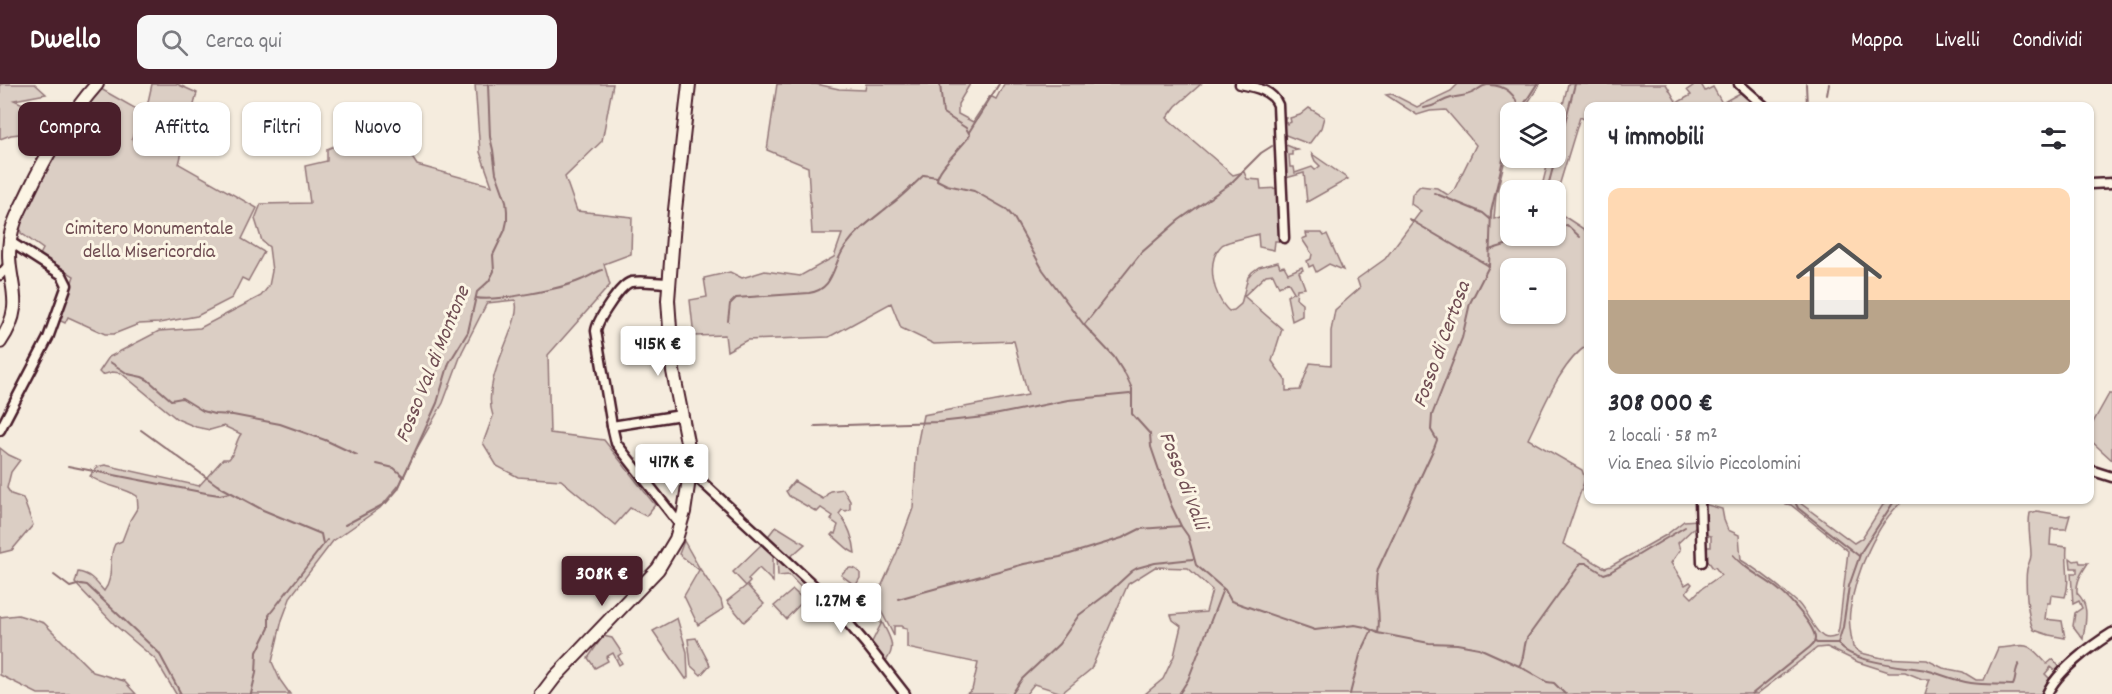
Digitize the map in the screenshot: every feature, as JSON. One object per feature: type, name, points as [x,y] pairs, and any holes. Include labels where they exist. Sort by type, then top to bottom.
[{"type":"main road","points":[[0,342],[11,325],[15,311],[9,265],[9,241],[18,213],[58,135],[97,84]]},
{"type":"main road","points":[[542,694],[555,677],[658,568],[672,548],[681,526],[686,504],[689,470],[688,444],[671,359],[668,308],[675,210],[689,84]]},
{"type":"street","points":[[1240,84],[1268,93],[1278,105],[1284,238]]},
{"type":"street","points":[[1739,84],[1759,102]]},
{"type":"street","points":[[2094,184],[2112,183]]},
{"type":"street","points":[[0,429],[48,338],[67,285],[63,275],[9,241]]},
{"type":"street","points":[[0,275],[9,265]]},
{"type":"street","points":[[669,283],[627,284],[598,324],[597,335],[612,426],[618,445],[681,526]]},
{"type":"street","points":[[612,426],[681,415]]},
{"type":"street","points":[[689,470],[830,601],[905,694]]},
{"type":"street","points":[[2094,471],[2112,477]]},
{"type":"street","points":[[1700,504],[1702,562]]},
{"type":"street","points":[[2047,694],[2051,685],[2060,676],[2096,643],[2112,633]]},
{"type":"green space","points":[[0,84],[35,84],[46,94],[14,100],[18,102],[18,134],[0,139]]},
{"type":"green space","name":"Cimitero Monumentale della Misericordia","points":[[152,84],[177,84],[197,93],[195,102],[148,102]]},
{"type":"green space","points":[[475,84],[613,84],[602,141],[565,177],[577,211],[632,217],[631,254],[604,264],[610,285],[548,355],[550,433],[604,440],[655,505],[646,516],[630,508],[615,525],[561,480],[518,477],[497,466],[483,443],[493,416],[490,401],[496,368],[514,322],[516,309],[515,300],[487,303],[462,352],[443,403],[416,450],[400,484],[380,508],[333,541],[291,596],[282,620],[272,662],[280,680],[290,694],[176,694],[156,660],[115,625],[75,583],[78,572],[83,573],[93,579],[104,591],[109,580],[111,556],[115,544],[122,541],[138,507],[137,496],[90,476],[97,467],[105,465],[199,486],[223,459],[229,459],[241,434],[224,426],[210,430],[177,419],[121,373],[112,372],[102,375],[99,372],[109,357],[159,331],[200,328],[261,296],[269,286],[272,271],[269,247],[262,241],[255,219],[261,204],[310,203],[305,166],[327,161],[327,149],[333,146],[333,156],[411,156],[417,165],[492,186],[480,152]]},
{"type":"green space","points":[[777,84],[816,84],[839,89],[865,90],[866,84],[970,84],[958,104],[958,114],[973,122],[990,96],[996,99],[1004,84],[1201,84],[1176,106],[1167,118],[1233,175],[1244,172],[1247,179],[1260,180],[1261,189],[1280,188],[1282,241],[1275,241],[1274,250],[1259,247],[1258,234],[1222,245],[1214,260],[1215,288],[1223,305],[1229,311],[1234,310],[1241,304],[1248,277],[1259,267],[1278,262],[1280,267],[1284,266],[1288,273],[1302,267],[1303,270],[1299,272],[1305,288],[1297,289],[1296,298],[1302,303],[1302,316],[1292,321],[1287,296],[1294,292],[1288,282],[1279,287],[1273,274],[1266,275],[1244,296],[1282,329],[1272,361],[1286,381],[1286,391],[1300,390],[1310,363],[1331,365],[1331,331],[1335,310],[1360,288],[1357,279],[1385,259],[1421,211],[1411,204],[1412,194],[1420,186],[1437,188],[1448,195],[1454,190],[1476,145],[1446,110],[1417,115],[1386,95],[1392,94],[1417,107],[1451,91],[1458,84],[1540,84],[1528,102],[1500,102],[1500,168],[1503,168],[1496,195],[1494,219],[1500,217],[1500,246],[1566,246],[1566,218],[1584,229],[1584,348],[1569,362],[1561,374],[1528,439],[1582,470],[1584,476],[1563,544],[1605,568],[1666,535],[1684,521],[1698,520],[1698,524],[1678,543],[1680,550],[1671,563],[1685,585],[1690,582],[1692,584],[1686,592],[1692,598],[1721,575],[1706,558],[1705,547],[1711,547],[1711,536],[1706,535],[1704,504],[1722,509],[1728,530],[1739,535],[1741,560],[1771,580],[1798,603],[1817,631],[1824,637],[1830,638],[1837,636],[1839,628],[1848,551],[1787,504],[1801,504],[1854,543],[1862,538],[1883,504],[1900,504],[1884,522],[1862,566],[1849,616],[1853,647],[1861,653],[1882,658],[1927,660],[1943,668],[1963,672],[1976,680],[1984,680],[1998,648],[2026,646],[2030,647],[2047,664],[2053,659],[2062,670],[2058,673],[2051,667],[2045,674],[2051,680],[2043,694],[1925,694],[1930,679],[1922,679],[1905,672],[1889,672],[1858,662],[1827,647],[1817,648],[1757,694],[1145,694],[1163,679],[1174,656],[1181,626],[1173,620],[1171,615],[1206,612],[1212,590],[1188,568],[1155,567],[1128,584],[1091,669],[1062,693],[1034,684],[1026,694],[966,694],[972,690],[978,663],[907,648],[907,629],[894,626],[894,636],[878,605],[857,617],[857,608],[863,598],[857,588],[841,575],[848,569],[855,569],[860,573],[856,585],[876,598],[897,552],[913,508],[917,446],[923,415],[1028,395],[1014,341],[934,344],[901,328],[891,303],[829,337],[747,340],[727,351],[725,335],[694,336],[690,300],[707,297],[704,278],[730,272],[742,278],[765,271],[800,276],[834,257],[842,234],[812,234],[808,167],[767,150]]},
{"type":"green space","points":[[1568,84],[1666,84],[1676,102],[1584,102],[1584,119],[1580,117],[1566,163],[1566,102],[1564,102]]},
{"type":"green space","points":[[1696,84],[1701,84],[1705,91],[1713,87],[1721,102],[1679,102],[1691,95],[1687,90]]},
{"type":"green space","name":"Cimitero Monumentale della Misericordia","points":[[101,89],[133,107],[133,156],[181,156],[179,164],[257,208],[242,239],[264,252],[248,281],[242,278],[232,298],[197,316],[139,324],[114,334],[105,334],[68,317],[65,323],[59,320],[74,276],[40,255],[43,249],[21,233],[20,224],[54,156],[121,156],[121,102],[89,102]]},
{"type":"green space","points":[[1742,92],[1752,102],[1724,102]]},
{"type":"green space","points":[[1309,108],[1324,117],[1321,128],[1309,144],[1283,134],[1282,117],[1286,118],[1284,119],[1287,124],[1291,122],[1290,118],[1300,115]]},
{"type":"green space","points":[[1284,144],[1298,150],[1292,151],[1292,155],[1289,155],[1290,167],[1294,167],[1295,173],[1312,167],[1315,170],[1320,166],[1312,154],[1348,179],[1307,202],[1304,173],[1286,178]]},
{"type":"green space","points":[[1546,168],[1565,168],[1561,180],[1544,180]]},
{"type":"green space","points":[[1306,233],[1322,233],[1324,236],[1327,234],[1343,270],[1329,264],[1316,272],[1313,265],[1309,267],[1307,261],[1311,259],[1312,254],[1302,239],[1307,237]]},
{"type":"green space","points":[[2109,394],[2112,394],[2112,460],[2094,444],[2094,421]]},
{"type":"green space","points":[[0,448],[20,460],[11,472],[7,488],[11,494],[23,498],[33,525],[12,550],[0,553]]},
{"type":"green space","points":[[794,481],[823,499],[830,491],[843,489],[850,501],[850,509],[842,510],[839,514],[850,532],[855,553],[831,535],[835,534],[838,525],[831,520],[833,516],[821,508],[817,512],[789,496],[786,491]]},
{"type":"green space","points":[[2037,511],[2070,515],[2066,529],[2051,529],[2050,545],[2067,547],[2068,585],[2065,597],[2051,595],[2050,603],[2047,603],[2045,619],[2062,621],[2065,638],[2034,630],[2030,618],[2026,582],[2031,559],[2029,518],[2030,513]]},
{"type":"green space","points":[[776,526],[805,544],[788,559],[766,539]]},
{"type":"green space","points":[[684,541],[721,600],[723,609],[698,625],[684,596],[699,570],[679,554]]},
{"type":"green space","points":[[763,543],[773,554],[773,582],[759,568],[748,579],[750,582],[747,585],[764,604],[744,622],[727,601],[746,586],[733,572]]},
{"type":"green space","points":[[777,556],[820,596],[815,602],[789,575],[778,576]]},
{"type":"green space","points":[[2070,558],[2074,561],[2079,560],[2080,563],[2088,563],[2077,585],[2077,593],[2086,609],[2083,639],[2073,626],[2075,613],[2082,608],[2079,601],[2073,604],[2071,573],[2077,573],[2077,568],[2071,568]]},
{"type":"green space","points":[[793,590],[804,600],[786,619],[774,606]]},
{"type":"green space","points":[[18,615],[44,623],[93,672],[124,681],[136,694],[38,694],[0,675],[0,617]]},
{"type":"green space","points":[[677,618],[687,652],[688,677],[686,679],[653,631]]},
{"type":"green space","points":[[882,622],[892,646],[885,662],[871,644]]},
{"type":"green space","points":[[603,636],[612,638],[622,653],[618,656],[622,663],[619,665],[613,653],[606,657],[608,661],[595,668],[588,658]]},
{"type":"green space","points":[[696,638],[710,665],[701,675],[691,666],[688,639]]},
{"type":"waterway","name":"Fosso Val di Montone","points":[[345,525],[386,503],[398,489],[437,403],[449,363],[468,332],[477,292],[489,281],[494,271],[493,255],[505,230],[507,211],[506,201],[496,173],[490,137],[488,84]]},
{"type":"waterway","name":"Fosso di Valli","points":[[940,84],[943,113],[966,128],[970,135],[941,169],[937,180],[947,185],[974,191],[1006,209],[1014,218],[1043,270],[1084,325],[1114,357],[1132,389],[1132,414],[1150,434],[1151,447],[1171,505],[1188,536],[1196,565],[1225,590],[1231,601],[1315,630],[1355,625],[1378,633],[1429,643],[1479,648],[1547,682],[1554,683],[1565,694]]},
{"type":"waterway","points":[[969,132],[999,84]]},
{"type":"waterway","name":"Fosso di Certosa","points":[[1525,102],[1537,84]]},
{"type":"waterway","points":[[1550,180],[1575,84]]},
{"type":"waterway","points":[[1806,84],[1807,102]]},
{"type":"waterway","points":[[1827,95],[1829,84]]},
{"type":"waterway","name":"Fosso di Certosa","points":[[1424,108],[1469,94],[1485,85],[1505,89],[1517,102]]},
{"type":"waterway","points":[[1084,325],[1141,253],[1179,220],[1231,183],[1261,153],[1272,146]]},
{"type":"waterway","name":"Fosso di Certosa","points":[[1378,633],[1376,585],[1378,569],[1437,440],[1431,430],[1432,415],[1462,338],[1470,303],[1489,266],[1491,212],[1501,168]]},
{"type":"waterway","points":[[728,321],[730,304],[736,298],[809,293],[824,287],[845,247],[860,230],[924,175],[937,177]]},
{"type":"waterway","points":[[1434,193],[1483,213],[1490,219]]},
{"type":"waterway","points":[[1409,219],[1489,266]]},
{"type":"waterway","points":[[1566,225],[1580,237]]},
{"type":"waterway","points":[[1489,250],[1502,246]]},
{"type":"waterway","points":[[476,298],[498,298],[544,291],[572,284],[602,270]]},
{"type":"waterway","points":[[110,362],[128,374],[148,380],[171,400],[182,398],[203,411],[214,414],[233,415],[280,424],[325,440],[357,455]]},
{"type":"waterway","points":[[815,426],[939,422],[984,417],[1068,400],[1130,394]]},
{"type":"waterway","points":[[141,430],[217,485],[263,510],[321,534],[323,544]]},
{"type":"waterway","points":[[377,464],[394,468],[404,477]]},
{"type":"waterway","points":[[68,466],[206,493],[219,495],[230,493]]},
{"type":"waterway","points":[[1796,504],[1798,508],[1859,556]]},
{"type":"waterway","points":[[1815,642],[1838,643],[1843,627],[1849,586],[1861,552],[1892,504]]},
{"type":"waterway","points":[[898,599],[1024,564],[1060,557],[1122,538],[1140,529],[1181,526]]},
{"type":"waterway","points":[[1519,666],[1527,638],[1581,563],[1586,563],[1604,574],[1610,572],[1685,527]]},
{"type":"waterway","name":"Fosso Val di Montone","points":[[251,694],[256,673],[257,652],[269,628],[269,615],[327,540]]},
{"type":"waterway","points":[[1733,555],[1789,599],[1811,627],[1815,639],[1810,647],[1752,694]]},
{"type":"waterway","points":[[1012,694],[1022,679],[1059,644],[1079,615],[1132,571],[1155,563],[1193,559]]},
{"type":"waterway","points":[[54,575],[70,587],[87,585],[159,653],[181,694]]},
{"type":"waterway","points":[[1179,694],[1188,680],[1223,589]]},
{"type":"waterway","points":[[1350,694],[1360,655],[1372,630]]},
{"type":"waterway","points":[[1838,643],[1844,650],[1865,659],[1926,670],[1976,684],[2013,685],[2019,664]]}]
